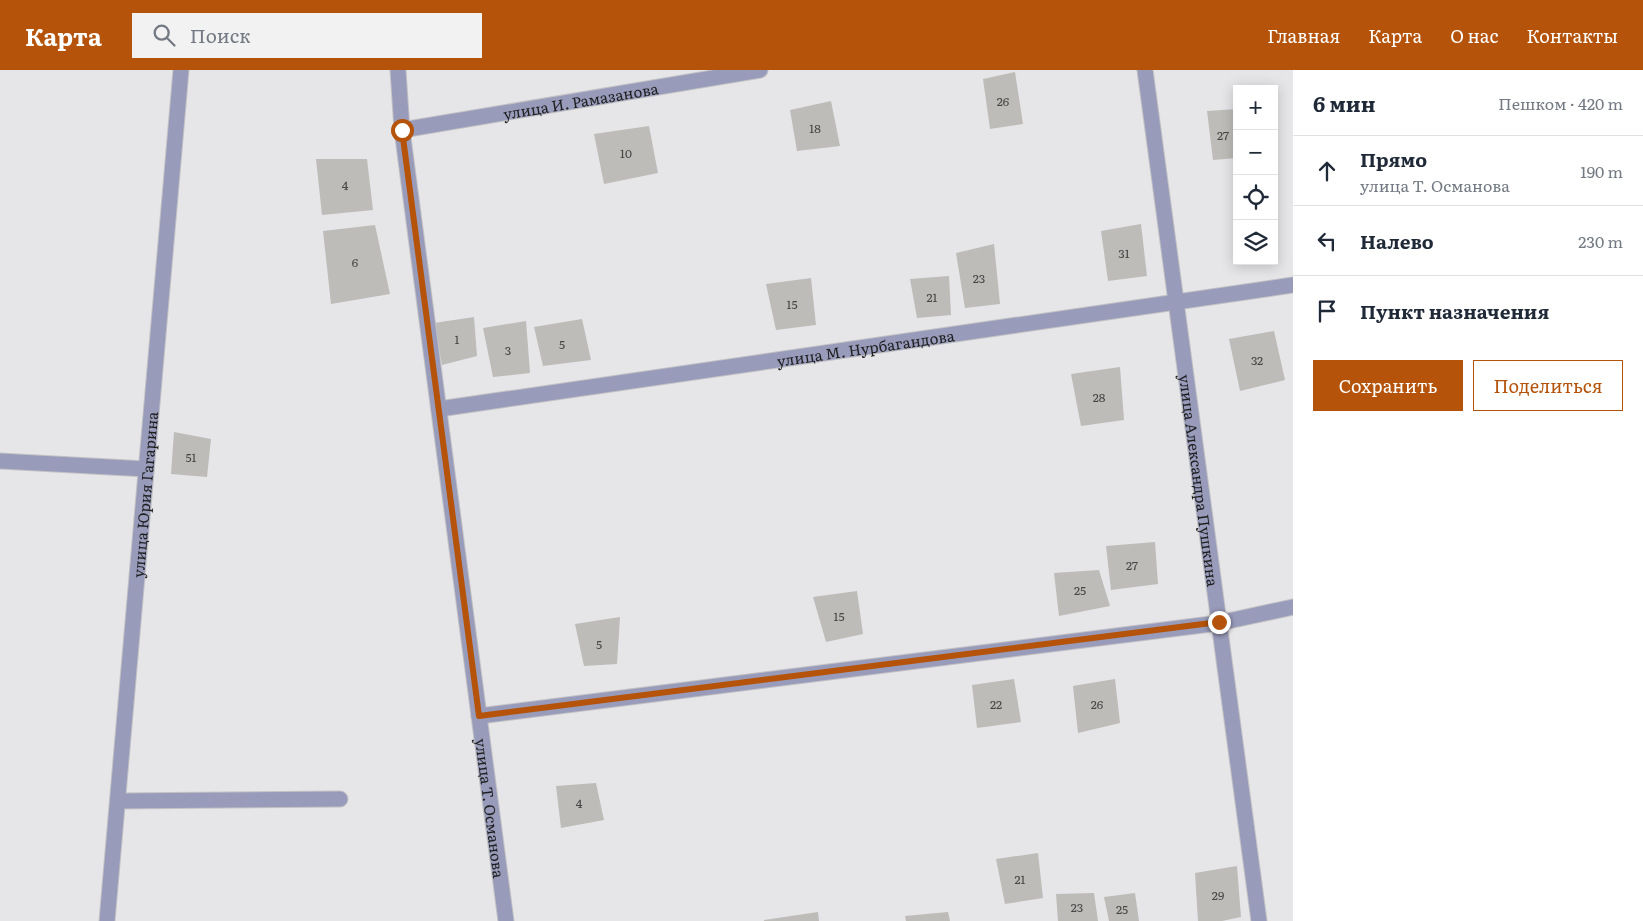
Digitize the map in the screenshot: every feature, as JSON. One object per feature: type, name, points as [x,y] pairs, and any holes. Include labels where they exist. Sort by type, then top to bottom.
[{"type":"street","name":"улица Юрия Гагарина","points":[[107,921],[181,70]]},
{"type":"street","name":"улица Т. Османова","points":[[398,70],[402,130],[506,921]]},
{"type":"street","name":"улица И. Рамазанова","points":[[402,130],[760,70]]},
{"type":"street","name":"улица Александра Пушкина","points":[[1145,70],[1259,921]]},
{"type":"street","name":"улица М. Нурбагандова","points":[[439,409],[1293,285]]},
{"type":"street","points":[[0,461],[146,469]]},
{"type":"street","points":[[479,716],[1219,622],[1293,607]]},
{"type":"street","points":[[118,801],[340,800]]},
{"type":"building","points":[[1015,72],[1023,124],[990,129],[983,79]]},
{"type":"building","points":[[831,101],[840,146],[797,151],[790,110]]},
{"type":"building","points":[[1233,109],[1233,158],[1213,160],[1207,111]]},
{"type":"building","points":[[649,126],[658,173],[604,184],[594,134]]},
{"type":"building","points":[[316,159],[367,159],[373,210],[322,215]]},
{"type":"building","points":[[1141,224],[1147,276],[1108,281],[1101,231]]},
{"type":"building","points":[[375,225],[390,294],[331,304],[323,231]]},
{"type":"building","points":[[994,244],[1000,304],[965,308],[956,253]]},
{"type":"building","points":[[949,276],[951,315],[917,318],[910,279]]},
{"type":"building","points":[[811,278],[816,325],[776,330],[766,284]]},
{"type":"building","points":[[474,317],[477,356],[442,365],[434,323]]},
{"type":"building","points":[[582,319],[591,360],[543,366],[534,327]]},
{"type":"building","points":[[526,321],[530,373],[493,377],[483,328]]},
{"type":"building","points":[[1274,331],[1285,380],[1240,391],[1229,339]]},
{"type":"building","points":[[1120,367],[1124,420],[1081,426],[1071,374]]},
{"type":"building","points":[[174,432],[211,439],[207,477],[171,474]]},
{"type":"building","points":[[1155,542],[1158,584],[1111,590],[1106,546]]},
{"type":"building","points":[[1099,570],[1110,606],[1059,616],[1054,573]]},
{"type":"building","points":[[857,591],[863,634],[826,642],[813,597]]},
{"type":"building","points":[[620,617],[617,664],[584,666],[575,624]]},
{"type":"building","points":[[1014,679],[1021,722],[977,728],[972,685]]},
{"type":"building","points":[[1115,679],[1120,723],[1078,733],[1073,686]]},
{"type":"building","points":[[596,783],[604,820],[561,828],[556,786]]},
{"type":"building","points":[[1038,853],[1043,898],[1005,904],[996,859]]},
{"type":"building","points":[[1237,866],[1241,917],[1222,921],[1198,921],[1195,873]]},
{"type":"building","points":[[1094,893],[1098,921],[1058,921],[1056,894]]},
{"type":"building","points":[[1135,893],[1139,921],[1109,921],[1104,897]]},
{"type":"building","points":[[818,912],[819,921],[764,921],[764,920]]},
{"type":"building","points":[[948,912],[950,921],[906,921],[905,916]]},
{"type":"route","points":[[402,130],[479,716],[1219,622]]}]
